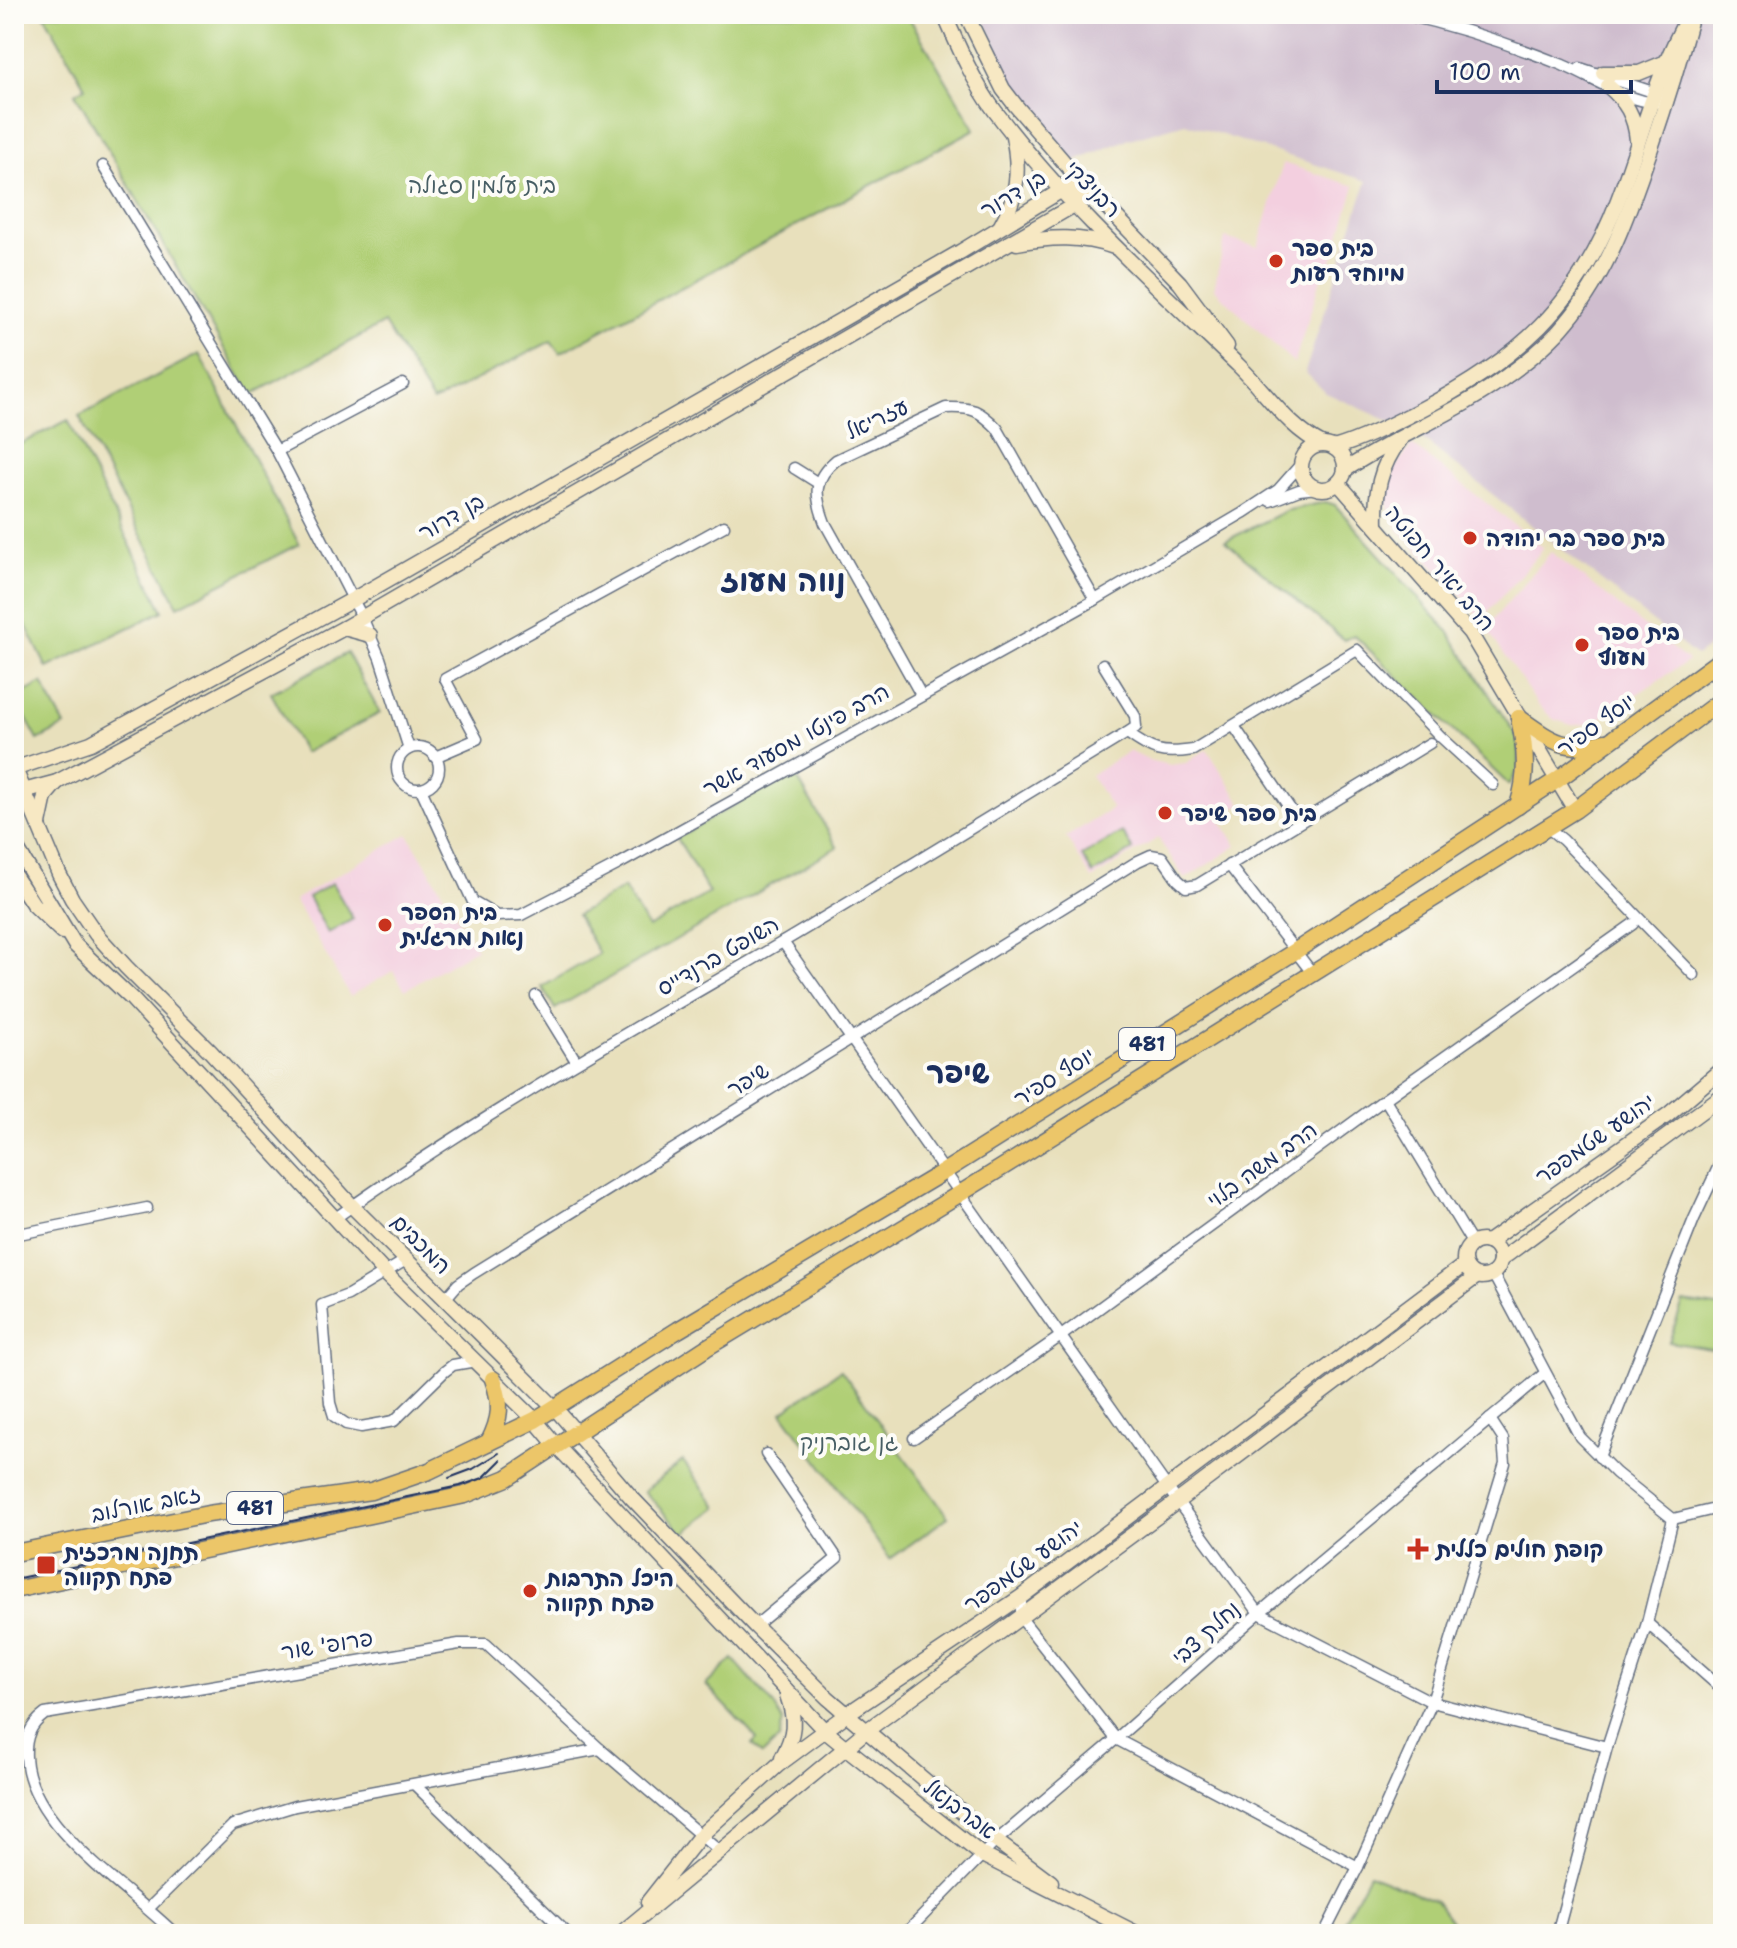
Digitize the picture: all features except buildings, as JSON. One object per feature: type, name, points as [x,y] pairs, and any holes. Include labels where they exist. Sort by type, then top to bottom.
[{"type":"main road","name":"יוסף ספיר","points":[[555,1408],[678,1330],[945,1171],[1294,952],[1557,780],[1723,658]]},
{"type":"main road","name":"481","points":[[14,1590],[465,1495],[507,1478],[706,1348],[961,1193],[1575,810],[1723,699]]},
{"type":"main road","points":[[1519,718],[1560,745],[1577,747],[1614,740]]},
{"type":"main road","points":[[1518,806],[1524,787],[1526,751],[1519,718]]},
{"type":"main road","points":[[489,1442],[499,1424],[501,1401],[493,1379]]},
{"type":"main road","name":"זאב אורלוב","points":[[14,1553],[208,1514],[371,1491],[399,1483],[555,1408]]},
{"type":"street","name":"רבניצקי","points":[[944,14],[986,96],[1012,131],[1062,190],[1243,369]]},
{"type":"street","name":"רבניצקי","points":[[966,14],[1003,89],[1086,186],[1180,283],[1243,369],[1284,417],[1311,439],[1328,446]]},
{"type":"street","points":[[1402,14],[1421,16],[1658,98]]},
{"type":"street","points":[[1691,14],[1658,98],[1638,144],[1619,199],[1599,245],[1581,278],[1556,313],[1500,363],[1455,392],[1377,432],[1312,448],[1302,461],[1305,479],[1324,489],[1403,435],[1480,394],[1536,353],[1566,324],[1609,258],[1644,168],[1658,98],[1666,62],[1691,14]]},
{"type":"street","points":[[1605,80],[1639,73],[1666,62]]},
{"type":"street","points":[[1605,80],[1626,105],[1638,144]]},
{"type":"street","points":[[1000,227],[1009,213],[1018,180],[1012,131]]},
{"type":"street","points":[[103,166],[277,451],[370,635],[409,749]]},
{"type":"street","name":"בן דרור","points":[[14,769],[91,743],[354,599],[1062,190],[1086,186]]},
{"type":"street","name":"בן דרור","points":[[18,792],[57,782],[344,628],[1076,204],[1086,186]]},
{"type":"street","points":[[1004,246],[1038,239],[1082,238],[1121,249]]},
{"type":"street","points":[[277,451],[403,384]]},
{"type":"street","name":"עזריאל","points":[[818,483],[825,470],[836,460],[946,408],[964,407],[981,412],[997,428],[1095,600]]},
{"type":"street","name":"רבניצקי","points":[[1284,417],[1302,461]]},
{"type":"street","points":[[1376,525],[1378,479],[1388,455],[1403,435]]},
{"type":"street","points":[[1328,446],[1342,456],[1342,477]]},
{"type":"street","name":"הרב פינטו מסעוד אשר","points":[[421,789],[473,902],[497,916],[521,915],[605,872],[1095,600],[1278,490],[1302,461]]},
{"type":"street","points":[[794,468],[818,483],[817,501],[825,523],[921,695]]},
{"type":"street","name":"הרב יאיר חפוטה","points":[[1342,477],[1376,525],[1470,633],[1575,810]]},
{"type":"street","name":"הרב פינטו מסעוד אשר","points":[[1243,513],[1281,496],[1317,488]]},
{"type":"street","points":[[435,757],[477,739],[445,679],[724,526]]},
{"type":"street","points":[[344,628],[370,635]]},
{"type":"street","points":[[1103,664],[1135,716],[1136,727],[1127,733],[1150,750],[1171,754],[1193,750],[1357,650],[1441,737],[1493,785]]},
{"type":"street","points":[[1234,726],[1299,822]]},
{"type":"street","name":"השופט ברנדייס","points":[[334,1219],[405,1169],[576,1061],[783,942],[1127,733]]},
{"type":"street","points":[[1313,974],[1229,865],[1430,743]]},
{"type":"street","points":[[409,749],[426,749],[435,757],[439,770],[433,782],[421,789],[403,783],[397,772],[399,759],[409,749]]},
{"type":"street","name":"המכבים","points":[[14,769],[18,792],[72,899],[96,934],[211,1052],[352,1206],[555,1408],[657,1525],[755,1626],[847,1714]]},
{"type":"street","points":[[47,847],[39,824],[41,808],[45,796],[57,782]]},
{"type":"street","points":[[1563,840],[1565,824],[1575,810]]},
{"type":"street","points":[[1547,827],[1694,975]]},
{"type":"street","name":"המכבים","points":[[14,844],[75,945],[132,999],[385,1273],[535,1420],[824,1730]]},
{"type":"street","name":"שיפר","points":[[445,1299],[458,1284],[474,1273],[1151,855],[1162,857],[1186,887],[1197,885],[1229,865]]},
{"type":"street","points":[[14,875],[33,904],[75,945]]},
{"type":"street","name":"הרב משה בלוי","points":[[914,1438],[1061,1336],[1385,1099],[1633,924]]},
{"type":"street","points":[[783,942],[1259,1613],[1432,1702],[1607,1747]]},
{"type":"street","points":[[536,996],[576,1061]]},
{"type":"street","name":"יהושע שטמפפר","points":[[1488,1242],[1669,1114],[1723,1068]]},
{"type":"street","name":"יהושע שטמפפר","points":[[1496,1267],[1723,1095]]},
{"type":"street","points":[[1385,1099],[1472,1243]]},
{"type":"street","points":[[1599,1457],[1694,1219],[1723,1157]]},
{"type":"street","points":[[14,1235],[147,1208]]},
{"type":"street","points":[[1496,1267],[1476,1277],[1464,1265],[1464,1253],[1472,1243],[1488,1242],[1498,1251],[1496,1267],[1545,1373],[1580,1437],[1599,1457],[1673,1519]]},
{"type":"street","points":[[406,1260],[348,1295],[322,1305],[330,1403],[334,1416],[346,1424],[361,1427],[394,1421],[453,1365],[476,1361]]},
{"type":"street","name":"יהושע שטמפפר","points":[[625,1929],[700,1836],[778,1765],[847,1714],[1021,1597],[1464,1265]]},
{"type":"street","name":"יהושע שטמפפר","points":[[625,1929],[845,1747],[1476,1277]]},
{"type":"street","name":"נחלת צבי","points":[[905,1934],[996,1841],[1259,1613],[1545,1373]]},
{"type":"street","points":[[1324,1934],[1358,1867],[1432,1702],[1505,1463],[1503,1439],[1490,1419]]},
{"type":"street","points":[[755,1626],[837,1558],[766,1454]]},
{"type":"street","points":[[1673,1519],[1723,1507]]},
{"type":"street","points":[[1557,1934],[1607,1747],[1647,1623],[1673,1519]]},
{"type":"street","points":[[1021,1597],[1021,1618],[1116,1739],[1358,1867]]},
{"type":"street","points":[[1647,1623],[1723,1690]]},
{"type":"street","name":"פרופ' שור","points":[[149,1908],[113,1880],[44,1810],[27,1770],[26,1740],[37,1720],[53,1710],[472,1642],[486,1644],[600,1749],[719,1851]]},
{"type":"street","points":[[778,1765],[790,1743],[794,1725],[784,1687]]},
{"type":"street","name":"אברבנאל","points":[[847,1714],[996,1841],[1081,1905]]},
{"type":"street","name":"אברבנאל","points":[[824,1730],[982,1855],[1138,1934]]},
{"type":"street","points":[[175,1934],[149,1908],[233,1825],[295,1806],[600,1749]]},
{"type":"street","points":[[415,1785],[568,1934]]},
{"type":"shaded area","points":[[982,14],[1723,14],[1723,637],[1696,656],[1414,432],[1326,393],[1305,372],[1367,181],[1185,123],[1126,140],[1074,162],[1017,94]]},
{"type":"shaded area","name":"בית ספר מיוחד רעות","points":[[1283,163],[1355,186],[1327,277],[1322,276],[1294,363],[1214,289],[1225,238],[1258,247]]},
{"type":"shaded area","name":"בית ספר בר יהודה","points":[[1412,445],[1544,548],[1480,621],[1471,605],[1398,529],[1387,504],[1386,485]]},
{"type":"shaded area","name":"בית ספר מעוף","points":[[1551,552],[1688,661],[1591,724],[1572,725],[1553,719],[1538,705],[1486,628]]},
{"type":"shaded area","name":"בית ספר שיפר","points":[[1207,749],[1242,804],[1219,818],[1237,846],[1185,879],[1158,838],[1092,879],[1066,837],[1112,809],[1091,775],[1129,751],[1170,765],[1186,763]]},
{"type":"shaded area","name":"בית הספר נאות מרגלית","points":[[408,834],[476,949],[405,990],[393,971],[350,996],[294,900]]},
{"type":"green space","name":"בית עלמין סגולה","points":[[44,14],[907,14],[975,129],[560,353],[551,341],[433,402],[384,323],[251,395],[75,93],[85,87]]},
{"type":"green space","points":[[199,354],[299,544],[178,606],[79,416]]},
{"type":"green space","points":[[68,420],[163,611],[47,668],[14,601],[14,447]]},
{"type":"green space","points":[[1325,502],[1335,505],[1447,630],[1519,740],[1519,769],[1509,785],[1354,635],[1344,640],[1225,541],[1285,511]]},
{"type":"green space","points":[[347,653],[380,713],[304,753],[271,693]]},
{"type":"green space","points":[[42,683],[65,726],[38,740],[15,698]]},
{"type":"green space","points":[[793,771],[837,847],[555,1009],[542,987],[599,954],[577,915],[624,888],[648,928],[709,893],[677,838]]},
{"type":"green space","points":[[1122,832],[1133,850],[1093,874],[1082,856]]},
{"type":"green space","points":[[332,883],[353,919],[328,933],[308,897]]},
{"type":"green space","points":[[1683,1302],[1723,1308],[1723,1351],[1669,1342]]},
{"type":"green space","name":"גן גוברניק","points":[[841,1370],[948,1517],[890,1559],[782,1412]]},
{"type":"green space","points":[[683,1461],[717,1507],[683,1534],[644,1491]]},
{"type":"green space","points":[[733,1659],[774,1705],[783,1721],[779,1739],[762,1755],[752,1744],[757,1739],[706,1685]]},
{"type":"green space","points":[[1369,1874],[1436,1901],[1460,1934],[1337,1934]]},
{"type":"tram line","points":[[449,1478],[473,1469],[499,1453]]},
{"type":"tram line","points":[[14,1579],[460,1486],[483,1478],[501,1460]]},
{"type":"place","name":"בית ספר מיוחד רעות","points":[[1276,261]]},
{"type":"place","name":"בית ספר בר יהודה","points":[[1470,538]]},
{"type":"place","name":"בית ספר מעוף","points":[[1582,645]]},
{"type":"place","name":"בית ספר שיפר","points":[[1165,813]]},
{"type":"place","name":"בית הספר נאות מרגלית","points":[[385,925]]},
{"type":"place","name":"קופת חולים כללית","points":[[1418,1549]]},
{"type":"place","name":"תחנה מרכזית פתח תקווה","points":[[46,1565]]},
{"type":"place","name":"היכל התרבות פתח תקווה","points":[[530,1591]]},
{"type":"district","name":"נווה מעוז","points":[[783,580]]},
{"type":"district","name":"שיפר","points":[[958,1072]]}]
